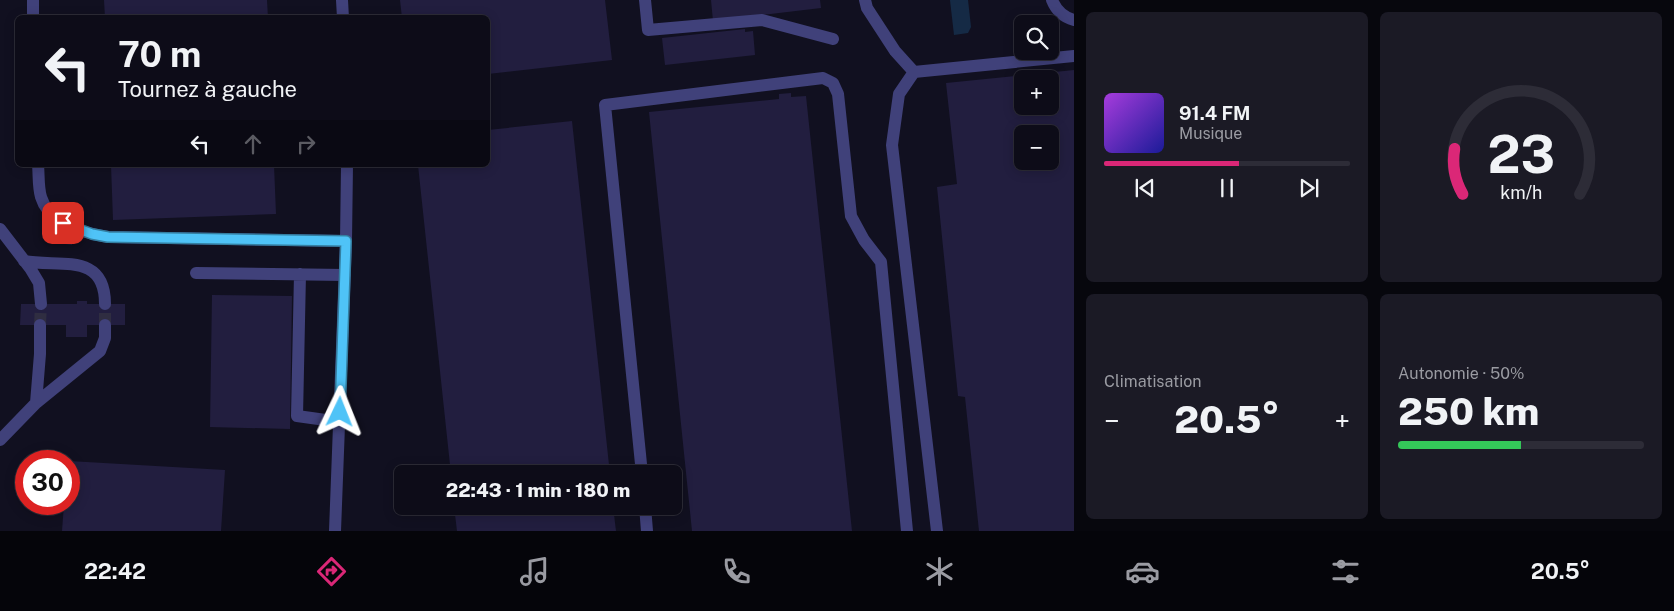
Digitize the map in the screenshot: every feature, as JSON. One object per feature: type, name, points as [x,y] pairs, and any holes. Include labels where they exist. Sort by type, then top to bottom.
[{"type":"street","points":[[33,0],[33,15]]},
{"type":"street","points":[[342,0],[342,15]]},
{"type":"street","points":[[645,0],[648,30],[762,20],[833,39]]},
{"type":"street","points":[[865,0],[867,8],[895,52],[914,72]]},
{"type":"street","points":[[1052,0],[1056,8],[1067,18],[1074,20]]},
{"type":"street","points":[[914,72],[1074,56]]},
{"type":"street","points":[[914,72],[899,94],[892,145],[937,531]]},
{"type":"street","points":[[641,465],[605,105],[823,78],[833,83],[838,94],[851,216],[864,240],[881,262],[907,531]]},
{"type":"street","points":[[38,167],[40,196],[44,206],[54,218],[73,228],[92,234],[108,237],[346,241]]},
{"type":"street","points":[[335,531],[345,275],[347,167]]},
{"type":"street","points":[[0,229],[39,283],[40,304]]},
{"type":"street","points":[[24,261],[78,265],[93,270],[100,279],[104,289],[105,304]]},
{"type":"street","points":[[196,272],[345,275]]},
{"type":"street","points":[[300,274],[297,416],[340,422]]},
{"type":"street","points":[[36,403],[40,325]]},
{"type":"street","points":[[0,440],[36,403],[100,351],[105,338],[105,325]]},
{"type":"street","points":[[646,515],[647,531]]},
{"type":"water","points":[[950,0],[968,0],[971,27],[968,33],[954,35]]},
{"type":"building","points":[[104,0],[267,0],[268,15],[105,15]]},
{"type":"building","points":[[400,0],[605,0],[612,60],[490,74],[490,15],[402,15]]},
{"type":"building","points":[[711,0],[820,0],[821,8],[713,21]]},
{"type":"building","points":[[745,29],[745,32],[753,31],[755,55],[665,65],[662,38]]},
{"type":"building","points":[[1074,70],[1074,531],[979,531],[965,397],[958,396],[937,187],[957,184],[946,83],[1014,76],[1014,115],[1059,115],[1059,72]]},
{"type":"building","points":[[791,93],[791,97],[806,96],[852,531],[692,531],[649,112],[779,99],[779,94]]},
{"type":"building","points":[[572,121],[609,465],[450,465],[418,167],[490,167],[490,130]]},
{"type":"building","points":[[111,167],[274,167],[276,214],[113,220]]},
{"type":"building","points":[[65,239],[73,239],[72,245],[65,244]]},
{"type":"building","points":[[212,295],[292,296],[290,429],[210,427]]},
{"type":"building","points":[[77,301],[87,301],[87,304],[125,304],[125,325],[87,325],[87,337],[66,337],[66,325],[20,325],[21,304],[77,304]]},
{"type":"building","points":[[80,462],[225,470],[221,531],[62,531],[63,515],[80,515]]},
{"type":"building","points":[[455,515],[614,515],[616,531],[457,531]]},
{"type":"tunnel","points":[[40,325],[41,304]]},
{"type":"tunnel","points":[[105,304],[105,325]]},
{"type":"route","points":[[63,223],[92,234],[108,237],[346,241],[340,412]]}]
